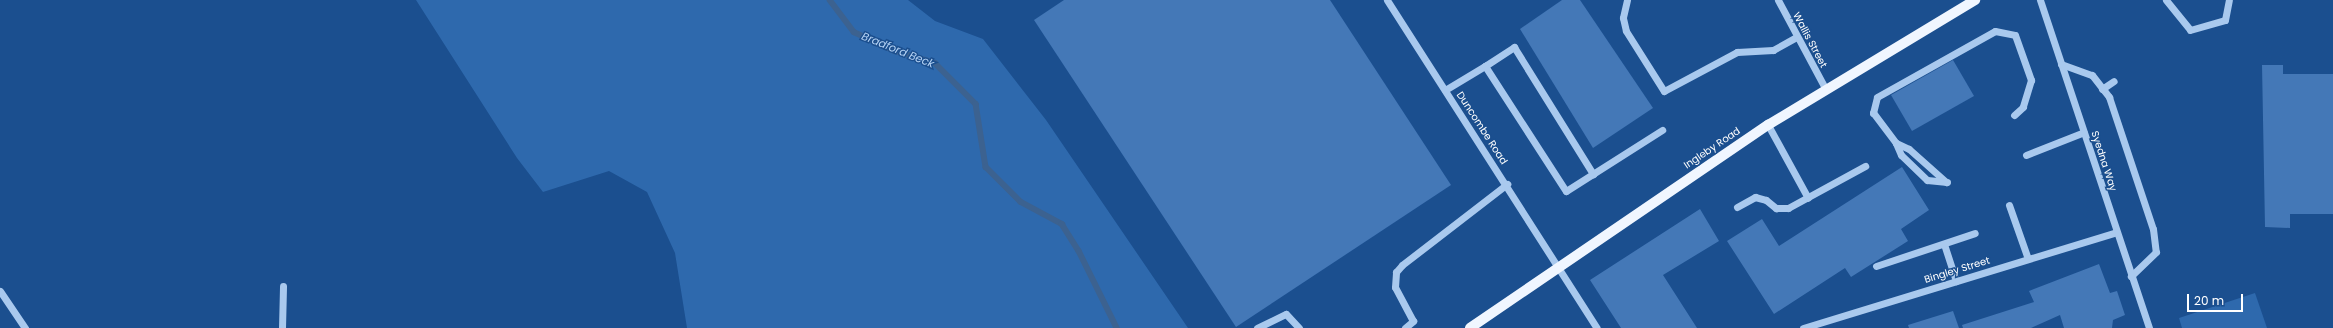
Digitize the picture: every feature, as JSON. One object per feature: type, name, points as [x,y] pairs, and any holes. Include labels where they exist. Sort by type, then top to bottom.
[{"type":"main road","name":"Ingleby Road","points":[[1470,328],[1560,265],[1768,125],[1825,88],[1955,10],[1975,0]]},
{"type":"street","name":"Duncombe Road","points":[[1387,0],[1560,265],[1597,328]]},
{"type":"street","points":[[1627,0],[1623,18],[1626,31],[1664,91],[1737,52],[1773,50],[1796,37]]},
{"type":"street","name":"Wallis Street","points":[[1778,0],[1796,37],[1825,88]]},
{"type":"street","points":[[1955,10],[1964,0]]},
{"type":"street","name":"Syedna Way","points":[[2040,0],[2149,328]]},
{"type":"street","points":[[2166,0],[2190,30],[2225,20],[2229,0]]},
{"type":"street","points":[[1896,143],[1909,149],[1947,182],[1927,180],[1901,155],[1896,143],[1873,113],[1877,97],[1995,32],[2015,35],[2031,80],[2023,107],[2014,115]]},
{"type":"street","points":[[1445,90],[1514,47],[1593,174]]},
{"type":"street","points":[[2061,64],[2081,68],[2109,98],[2155,238],[2156,252],[2131,276]]},
{"type":"street","points":[[1485,66],[1566,190],[1662,130]]},
{"type":"street","points":[[2102,89],[2114,82]]},
{"type":"street","points":[[1768,125],[1808,198]]},
{"type":"street","points":[[2026,155],[2084,132]]},
{"type":"street","points":[[1737,207],[1755,197],[1766,200],[1776,208],[1788,208],[1866,166]]},
{"type":"street","points":[[1405,328],[1413,321],[1395,287],[1396,272],[1402,264],[1507,184]]},
{"type":"street","points":[[2009,205],[2028,259]]},
{"type":"street","name":"Bingley Street","points":[[1803,328],[2117,232]]},
{"type":"street","points":[[1876,266],[1975,233]]},
{"type":"street","points":[[1944,244],[1956,281]]},
{"type":"street","points":[[282,328],[283,286]]},
{"type":"street","points":[[1,295],[25,328]]},
{"type":"street","points":[[1257,328],[1286,314],[1299,328]]},
{"type":"shaded area","points":[[416,0],[908,0],[935,21],[983,39],[1046,120],[1188,328],[687,328],[675,253],[647,192],[609,171],[543,192],[517,158]]},
{"type":"shaded area","points":[[2255,293],[2267,328],[2182,328],[2179,318]]},
{"type":"building","points":[[1064,0],[1330,0],[1451,185],[1236,327],[1034,20]]},
{"type":"building","points":[[1562,0],[1580,0],[1653,108],[1593,148],[1520,29]]},
{"type":"building","points":[[1953,60],[1974,96],[1912,131],[1891,95]]},
{"type":"building","points":[[2262,65],[2283,65],[2283,74],[2333,74],[2333,214],[2290,214],[2290,228],[2265,227]]},
{"type":"building","points":[[1902,167],[1929,210],[1901,229],[1908,241],[1851,277],[1845,268],[1774,314],[1727,241],[1762,219],[1779,246]]},
{"type":"building","points":[[1700,209],[1719,241],[1663,275],[1697,328],[1621,328],[1590,280]]},
{"type":"building","points":[[2099,264],[2110,293],[2117,291],[2125,315],[2113,320],[2112,328],[2064,328],[2060,315],[2031,328],[1963,328],[1962,325],[2034,302],[2029,291]]},
{"type":"building","points":[[1953,311],[1959,328],[1909,328],[1908,325]]},
{"type":"waterway","name":"Bradford Beck","points":[[830,0],[854,32],[895,51],[935,63],[976,104],[986,167],[1021,202],[1062,224],[1079,251],[1117,328]]}]
